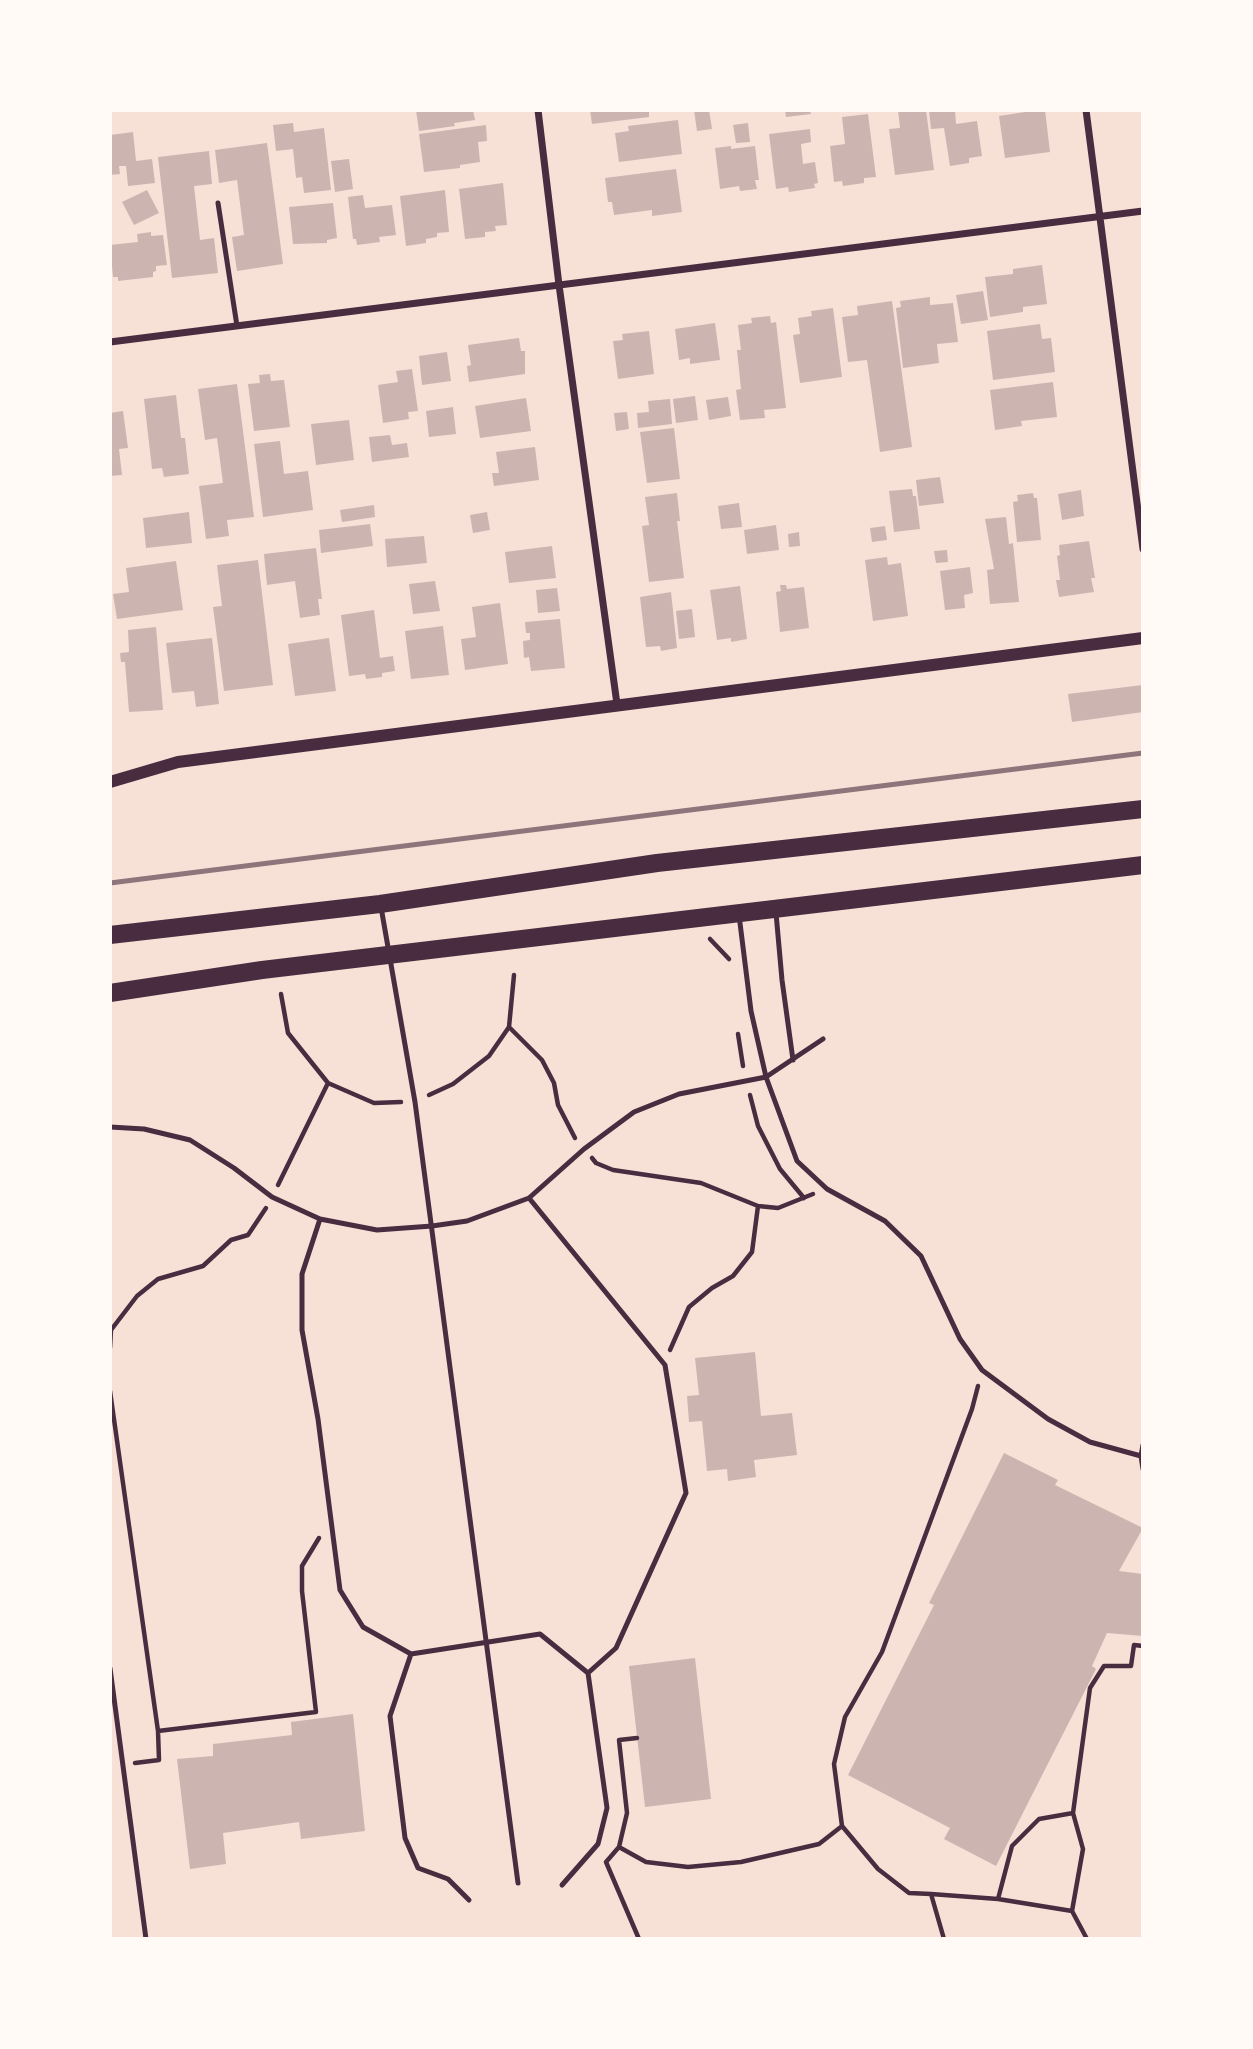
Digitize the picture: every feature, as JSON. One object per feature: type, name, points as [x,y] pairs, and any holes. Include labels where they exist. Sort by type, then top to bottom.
[{"type":"main road","points":[[110,935],[380,904],[657,863],[1143,809]]},
{"type":"main road","points":[[110,993],[262,970],[1143,865]]},
{"type":"street","points":[[538,110],[559,285],[618,705]]},
{"type":"street","points":[[1086,110],[1143,549]]},
{"type":"street","points":[[110,342],[1143,211]]},
{"type":"street","points":[[110,782],[178,762],[1143,638]]},
{"type":"lane","points":[[218,203],[237,326]]},
{"type":"lane","points":[[380,904],[415,1102],[518,1883]]},
{"type":"lane","points":[[775,908],[793,1060]]},
{"type":"lane","points":[[739,912],[751,1011],[766,1077],[797,1161],[827,1189],[885,1221],[921,1256],[960,1339],[982,1370],[1048,1419],[1090,1443],[1141,1456]]},
{"type":"lane","points":[[110,1127],[144,1129],[190,1140],[234,1168],[272,1197],[320,1219],[377,1230],[432,1226],[467,1221],[529,1198],[584,1149],[634,1112],[679,1094],[766,1077],[823,1039]]},
{"type":"lane","points":[[529,1198],[665,1366],[686,1493],[616,1648],[588,1673]]},
{"type":"lane","points":[[320,1219],[302,1274],[302,1330],[318,1419],[340,1590],[363,1628],[411,1654],[540,1634],[588,1673],[607,1808],[598,1844],[562,1885]]},
{"type":"lane","points":[[1143,1445],[1143,1469]]},
{"type":"lane","points":[[411,1654],[390,1716],[405,1838],[418,1868],[448,1879],[469,1900]]},
{"type":"lane","points":[[110,1668],[146,1939]]},
{"type":"path","points":[[509,1027],[541,1060],[554,1083],[558,1105],[568,1126],[596,1163],[613,1170],[701,1182],[758,1206],[778,1208],[827,1189]]},
{"type":"path","points":[[110,1349],[111,1330],[137,1296],[158,1279],[203,1266],[230,1240],[248,1235],[260,1220],[328,1083]]},
{"type":"path","points":[[665,1366],[689,1307],[712,1288],[733,1276],[752,1252],[758,1206]]},
{"type":"path","points":[[982,1370],[972,1409],[882,1652],[845,1717],[834,1764],[842,1826],[878,1868],[909,1893],[998,1899],[1072,1911]]},
{"type":"path","points":[[110,1391],[158,1731],[159,1760],[123,1765]]},
{"type":"path","points":[[158,1731],[316,1712],[302,1591],[302,1566],[324,1530]]},
{"type":"path","points":[[1087,1939],[1072,1911],[1083,1849],[1073,1813],[1090,1688],[1104,1665],[1131,1666],[1134,1645],[1143,1646]]},
{"type":"path","points":[[637,1738],[619,1740],[627,1813],[619,1847],[606,1862],[639,1939]]},
{"type":"path","points":[[998,1899],[1012,1846],[1039,1819],[1073,1813]]},
{"type":"path","points":[[619,1847],[646,1862],[688,1867],[714,1865],[741,1862],[819,1844],[842,1826]]},
{"type":"path","points":[[932,1894],[944,1939]]},
{"type":"building","points":[[416,110],[473,110],[475,120],[419,131]]},
{"type":"building","points":[[590,110],[649,110],[649,117],[592,124]]},
{"type":"building","points":[[694,110],[709,110],[712,129],[697,131]]},
{"type":"building","points":[[785,110],[810,110],[811,114],[786,117]]},
{"type":"building","points":[[898,110],[926,110],[934,170],[895,175],[889,129],[900,128]]},
{"type":"building","points":[[929,110],[955,110],[956,124],[977,121],[982,156],[969,158],[969,163],[950,166],[944,128],[931,129]]},
{"type":"building","points":[[1045,110],[1050,152],[1005,158],[999,116]]},
{"type":"building","points":[[868,114],[876,177],[864,178],[864,183],[843,186],[842,181],[834,182],[830,146],[845,144],[842,117]]},
{"type":"building","points":[[678,120],[682,154],[619,162],[615,133],[629,131],[628,126]]},
{"type":"building","points":[[293,123],[294,132],[324,128],[331,190],[304,193],[302,177],[296,178],[293,149],[276,151],[273,125]]},
{"type":"building","points":[[748,123],[750,142],[736,143],[733,125]]},
{"type":"building","points":[[486,125],[487,141],[478,142],[480,162],[460,165],[460,168],[424,172],[419,134]]},
{"type":"building","points":[[810,129],[811,142],[801,144],[803,164],[815,162],[818,183],[814,184],[815,188],[789,192],[788,187],[776,189],[769,134]]},
{"type":"building","points":[[133,132],[136,161],[152,159],[155,183],[128,186],[126,166],[119,166],[120,174],[110,175],[110,135]]},
{"type":"building","points":[[267,143],[283,264],[237,271],[232,237],[244,235],[237,180],[219,183],[215,150]]},
{"type":"building","points":[[731,146],[731,149],[755,146],[759,180],[755,180],[757,189],[740,191],[739,186],[720,189],[715,148]]},
{"type":"building","points":[[209,151],[212,184],[194,186],[200,240],[214,238],[218,273],[172,278],[158,157]]},
{"type":"building","points":[[349,159],[353,189],[335,192],[331,161]]},
{"type":"building","points":[[676,169],[682,212],[652,216],[652,210],[614,215],[612,202],[608,202],[605,178]]},
{"type":"building","points":[[503,183],[507,225],[495,226],[496,231],[485,232],[485,237],[465,239],[459,189]]},
{"type":"building","points":[[147,190],[159,213],[134,225],[122,202]]},
{"type":"building","points":[[445,190],[449,232],[437,233],[437,237],[426,239],[426,243],[406,246],[400,196]]},
{"type":"building","points":[[363,195],[365,208],[392,205],[396,235],[379,237],[380,242],[357,245],[356,239],[353,239],[348,197]]},
{"type":"building","points":[[333,203],[337,238],[327,240],[327,243],[293,244],[289,207]]},
{"type":"building","points":[[151,232],[151,236],[163,235],[167,265],[156,266],[153,277],[118,281],[118,277],[113,277],[110,245],[138,242],[137,234]]},
{"type":"building","points":[[1042,265],[1047,304],[1023,307],[1023,312],[990,317],[985,277],[1013,274],[1013,269]]},
{"type":"building","points":[[983,291],[988,320],[961,324],[956,295]]},
{"type":"building","points":[[930,297],[930,305],[953,303],[958,342],[937,344],[939,363],[903,368],[896,308],[901,307],[900,301]]},
{"type":"building","points":[[892,301],[912,447],[880,452],[867,360],[848,362],[842,317],[858,315],[857,306]]},
{"type":"building","points":[[833,308],[842,377],[800,383],[793,335],[800,334],[798,318],[812,316],[811,311]]},
{"type":"building","points":[[770,316],[771,323],[776,322],[786,408],[764,410],[765,418],[740,420],[736,390],[741,389],[737,350],[741,350],[738,325],[752,323],[751,318]]},
{"type":"building","points":[[715,323],[720,360],[690,364],[690,358],[679,360],[675,329]]},
{"type":"building","points":[[1040,324],[1042,339],[1051,338],[1055,372],[993,380],[987,331]]},
{"type":"building","points":[[649,331],[654,374],[618,379],[613,341],[623,340],[622,334]]},
{"type":"building","points":[[519,338],[521,351],[525,351],[525,374],[469,382],[467,366],[471,365],[468,345]]},
{"type":"building","points":[[447,352],[451,381],[422,385],[419,356]]},
{"type":"building","points":[[412,369],[418,411],[408,412],[409,419],[383,423],[378,385],[398,382],[396,371]]},
{"type":"building","points":[[270,374],[271,381],[284,380],[290,427],[254,431],[248,384],[260,383],[259,375]]},
{"type":"building","points":[[1053,382],[1057,417],[1021,421],[1022,426],[995,430],[990,390]]},
{"type":"building","points":[[237,384],[254,517],[227,520],[229,536],[206,539],[199,486],[223,483],[217,438],[205,440],[198,389]]},
{"type":"building","points":[[176,395],[189,474],[164,477],[162,468],[152,469],[144,399]]},
{"type":"building","points":[[695,396],[698,420],[676,423],[673,399]]},
{"type":"building","points":[[728,397],[731,416],[709,420],[706,400]]},
{"type":"building","points":[[526,398],[531,431],[480,438],[475,406]]},
{"type":"building","points":[[670,399],[672,424],[638,428],[637,413],[649,412],[648,401]]},
{"type":"building","points":[[453,407],[456,434],[429,437],[426,411]]},
{"type":"building","points":[[123,411],[128,448],[119,449],[122,475],[110,476],[110,413]]},
{"type":"building","points":[[627,412],[629,429],[616,431],[614,413]]},
{"type":"building","points":[[349,420],[354,460],[316,465],[311,424]]},
{"type":"building","points":[[674,428],[680,479],[647,483],[640,432]]},
{"type":"building","points":[[390,435],[392,445],[407,443],[409,457],[372,462],[369,437]]},
{"type":"building","points":[[280,441],[284,474],[308,471],[313,510],[263,517],[254,444]]},
{"type":"building","points":[[535,447],[539,480],[494,486],[492,473],[499,473],[496,452]]},
{"type":"building","points":[[940,477],[944,503],[919,506],[916,480]]},
{"type":"building","points":[[912,489],[913,496],[916,496],[920,529],[894,532],[889,491]]},
{"type":"building","points":[[1081,490],[1084,516],[1062,520],[1058,494]]},
{"type":"building","points":[[677,493],[680,521],[677,521],[684,578],[649,582],[642,526],[649,525],[645,497]]},
{"type":"building","points":[[1033,493],[1034,498],[1037,498],[1041,540],[1017,542],[1013,502],[1018,501],[1017,495]]},
{"type":"building","points":[[739,503],[742,527],[721,529],[718,506]]},
{"type":"building","points":[[374,505],[375,517],[342,522],[340,510]]},
{"type":"building","points":[[189,512],[192,543],[146,548],[143,518]]},
{"type":"building","points":[[487,512],[490,530],[473,533],[470,515]]},
{"type":"building","points":[[1006,517],[1009,544],[1013,543],[1019,602],[990,604],[987,570],[994,569],[985,519]]},
{"type":"building","points":[[370,524],[373,546],[321,553],[319,530]]},
{"type":"building","points":[[776,525],[779,550],[747,554],[744,530]]},
{"type":"building","points":[[885,526],[887,540],[872,542],[870,528]]},
{"type":"building","points":[[799,532],[800,546],[789,547],[788,534]]},
{"type":"building","points":[[424,536],[427,563],[387,567],[385,539]]},
{"type":"building","points":[[1089,541],[1095,578],[1091,578],[1094,592],[1059,597],[1056,580],[1060,580],[1057,556],[1060,555],[1059,545]]},
{"type":"building","points":[[552,546],[556,578],[509,583],[505,552]]},
{"type":"building","points":[[316,548],[322,599],[318,599],[320,615],[300,618],[295,581],[267,585],[264,554]]},
{"type":"building","points":[[947,550],[948,562],[936,563],[934,551]]},
{"type":"building","points":[[887,557],[888,565],[901,563],[908,616],[873,621],[865,560]]},
{"type":"building","points":[[258,560],[273,685],[224,691],[213,607],[222,606],[217,565]]},
{"type":"building","points":[[176,561],[183,610],[117,619],[113,594],[129,592],[126,568]]},
{"type":"building","points":[[970,567],[973,593],[964,595],[965,608],[945,610],[940,571]]},
{"type":"building","points":[[435,581],[440,611],[413,614],[409,584]]},
{"type":"building","points":[[780,585],[786,585],[787,589],[804,587],[809,628],[780,632],[776,592],[781,591]]},
{"type":"building","points":[[740,586],[747,639],[731,642],[731,638],[717,640],[710,590]]},
{"type":"building","points":[[557,588],[560,611],[538,613],[536,590]]},
{"type":"building","points":[[671,592],[677,648],[661,651],[660,646],[646,647],[640,597]]},
{"type":"building","points":[[500,603],[508,664],[465,670],[461,639],[476,637],[472,607]]},
{"type":"building","points":[[692,609],[695,637],[679,639],[676,611]]},
{"type":"building","points":[[374,610],[380,658],[393,656],[395,671],[382,673],[382,677],[366,679],[365,674],[349,676],[341,615]]},
{"type":"building","points":[[560,619],[565,668],[531,671],[529,657],[524,658],[523,641],[530,640],[525,622]]},
{"type":"building","points":[[443,626],[449,675],[411,679],[405,631]]},
{"type":"building","points":[[156,627],[163,710],[129,712],[125,662],[121,662],[120,653],[129,652],[128,630]]},
{"type":"building","points":[[212,638],[219,704],[196,707],[194,691],[172,693],[166,643]]},
{"type":"building","points":[[329,638],[336,691],[295,696],[288,644]]},
{"type":"building","points":[[1143,685],[1143,712],[1072,722],[1068,694]]},
{"type":"building","points":[[755,1352],[761,1416],[792,1413],[797,1455],[754,1460],[756,1477],[728,1481],[727,1469],[707,1471],[702,1421],[689,1422],[687,1396],[699,1395],[695,1358]]},
{"type":"building","points":[[1004,1453],[1058,1480],[1055,1485],[1143,1528],[1119,1571],[1143,1574],[1143,1636],[1107,1633],[1092,1666],[1096,1669],[996,1866],[944,1839],[950,1828],[848,1775],[934,1605],[929,1603]]},
{"type":"building","points":[[695,1658],[711,1799],[645,1807],[629,1666]]},
{"type":"building","points":[[353,1714],[365,1831],[301,1839],[299,1822],[223,1833],[226,1864],[190,1869],[177,1759],[213,1756],[213,1744],[292,1735],[291,1722]]},
{"type":"railway","points":[[110,883],[1143,753]]}]
